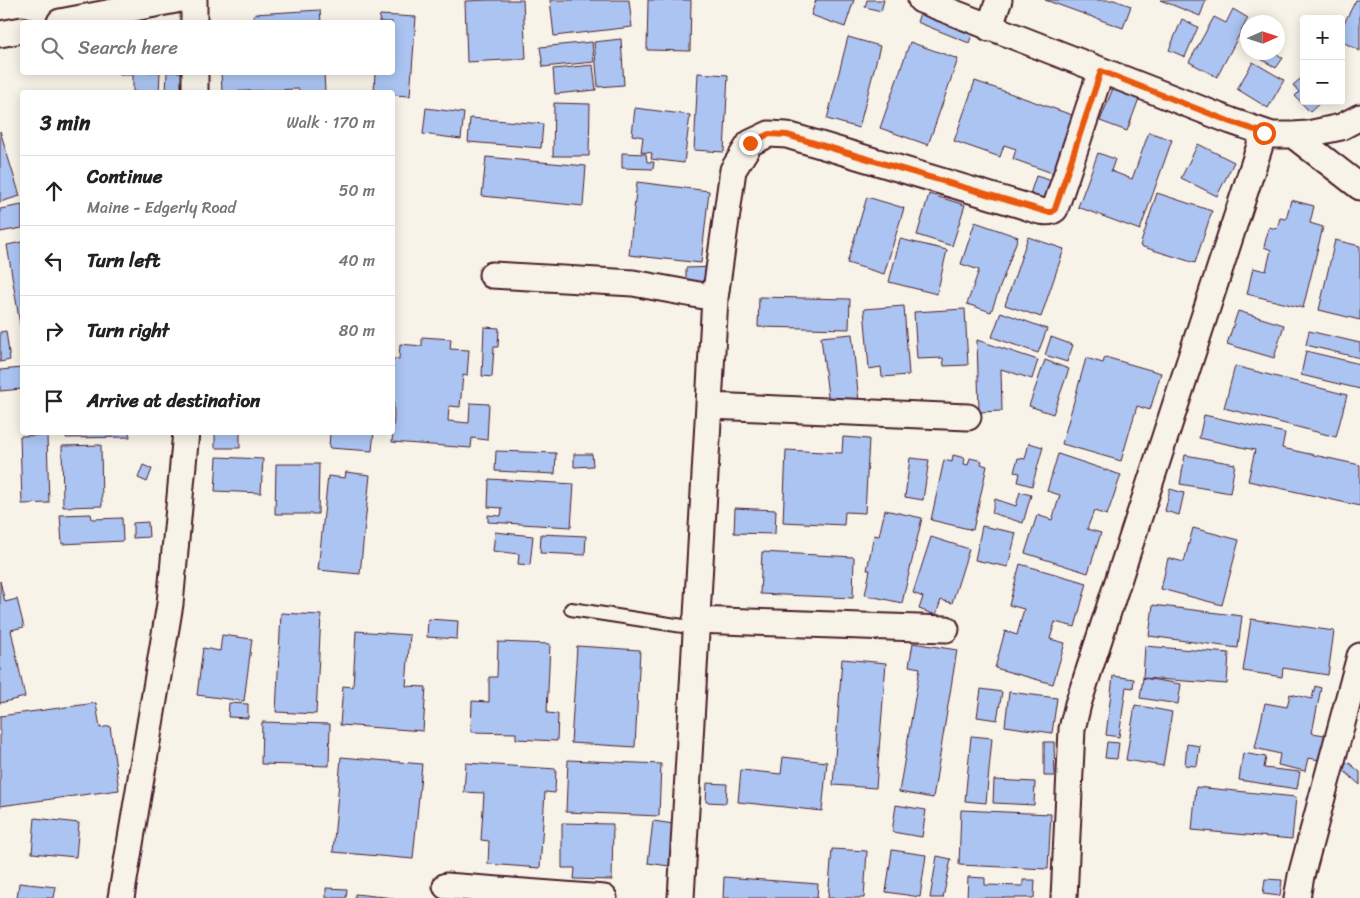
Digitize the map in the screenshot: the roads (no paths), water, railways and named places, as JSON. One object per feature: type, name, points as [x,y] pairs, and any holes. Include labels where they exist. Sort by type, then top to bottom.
[{"type":"street","points":[[64,20],[88,8],[176,0]]},
{"type":"street","points":[[194,0],[194,20]]},
{"type":"street","points":[[921,0],[1231,122],[1272,136],[1308,134],[1341,127],[1360,117]]},
{"type":"street","points":[[989,28],[999,0]]},
{"type":"street","points":[[0,34],[20,30]]},
{"type":"street","points":[[681,898],[715,298],[733,170],[750,143],[769,134],[787,135],[1021,205],[1052,212],[1055,209],[1101,71]]},
{"type":"street","points":[[195,75],[195,90]]},
{"type":"street","points":[[1064,898],[1072,729],[1078,704],[1264,133]]},
{"type":"street","points":[[1293,135],[1360,187]]},
{"type":"street","points":[[492,276],[633,283],[715,298]]},
{"type":"street","points":[[709,406],[968,417]]},
{"type":"street","points":[[121,898],[170,604],[186,435]]},
{"type":"street","points":[[696,624],[946,629]]},
{"type":"street","points":[[1298,898],[1301,876],[1360,656]]},
{"type":"street","points":[[446,886],[604,898]]},
{"type":"lane","points":[[571,608],[696,624]]}]
